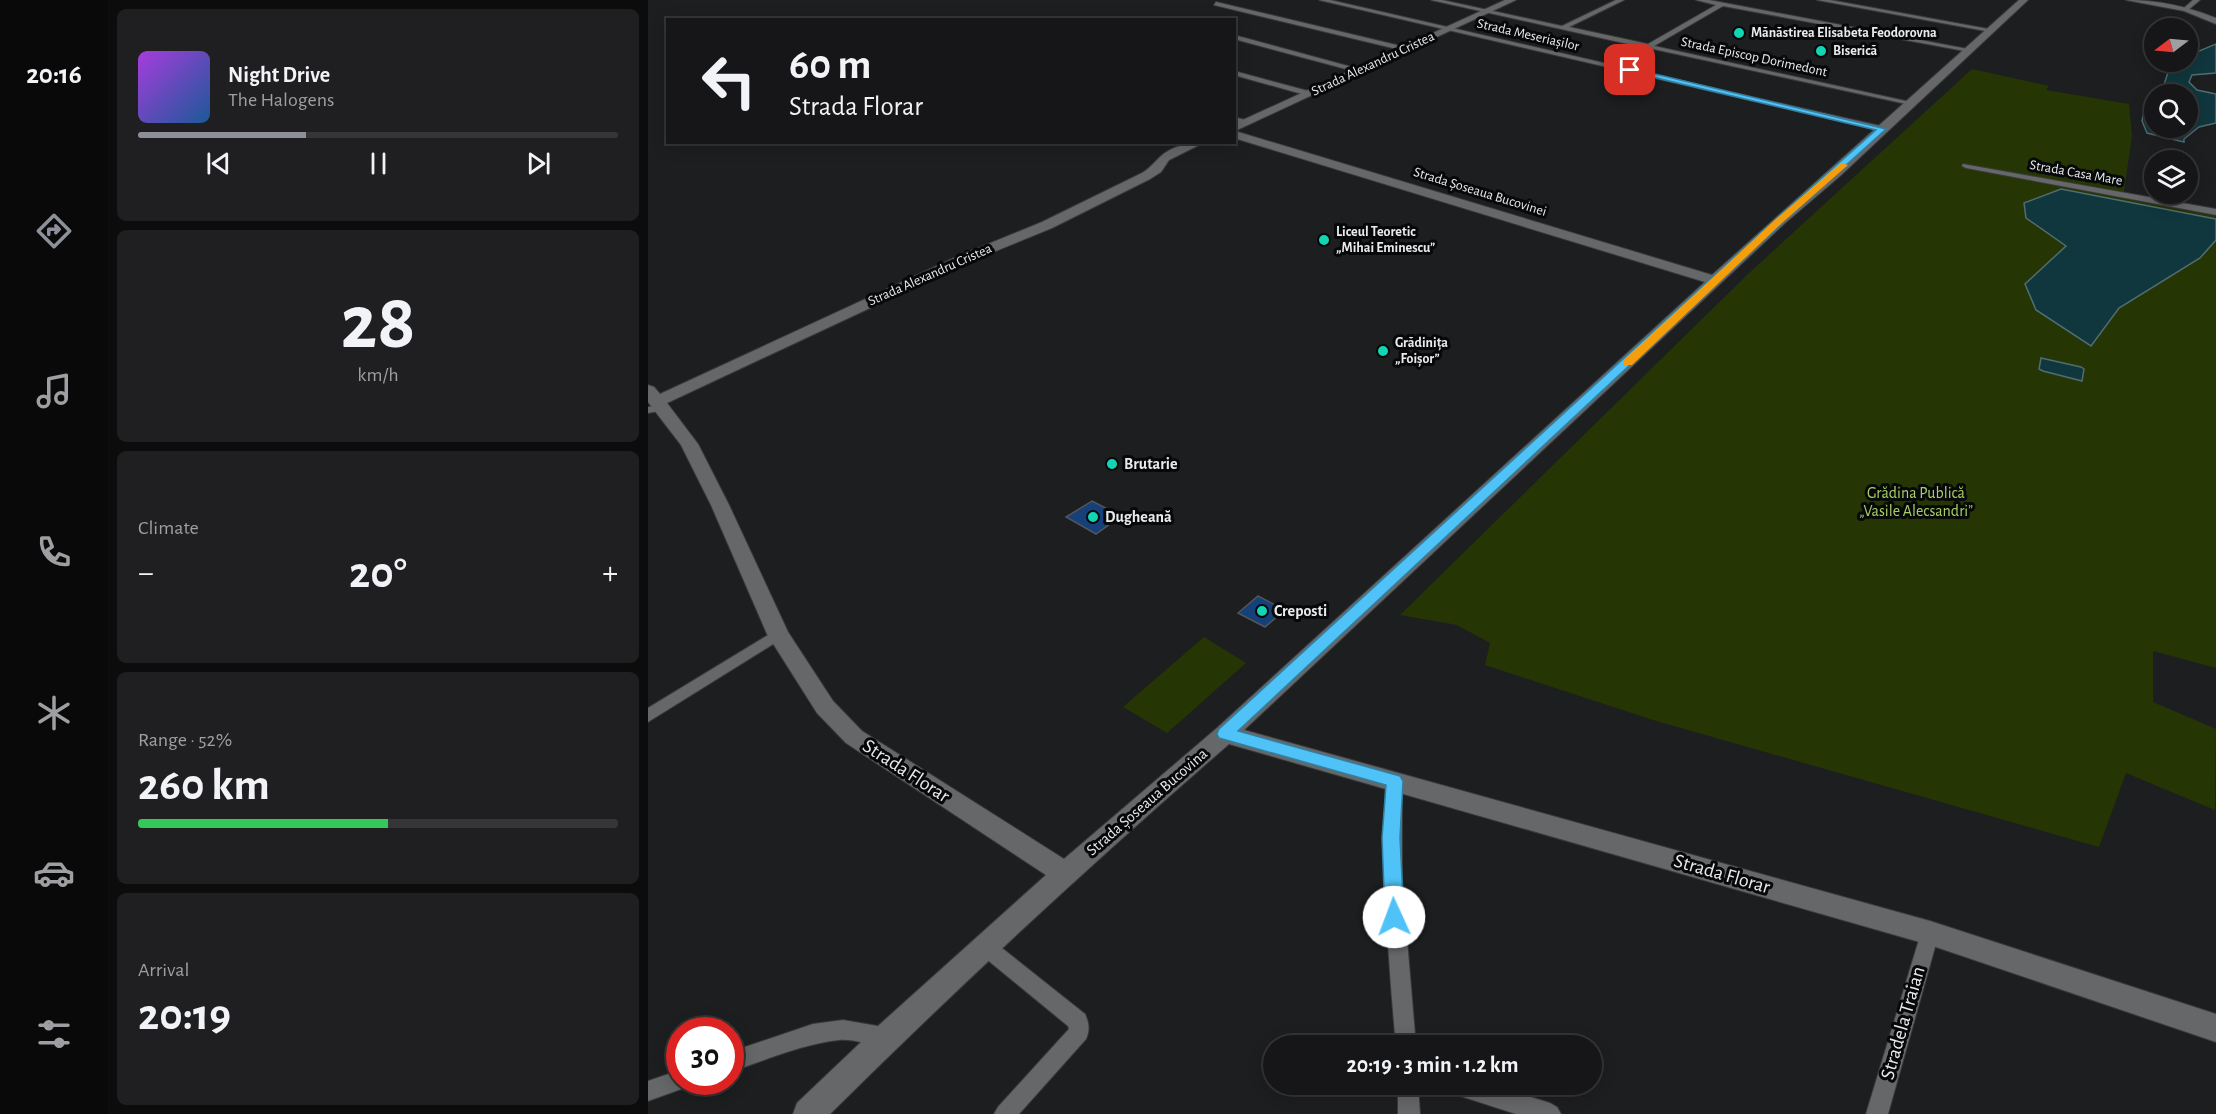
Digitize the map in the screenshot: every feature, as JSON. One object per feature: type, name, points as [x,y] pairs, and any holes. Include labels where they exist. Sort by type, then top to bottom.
[{"type":"main road","name":"Strada Alexandru Cristea","points":[[1236,127],[1512,0]]},
{"type":"main road","name":"Strada Șoseaua Bucovina","points":[[808,1114],[888,1036],[1066,874],[1225,734],[2024,0]]},
{"type":"main road","points":[[2130,0],[2186,9],[2216,21]]},
{"type":"main road","name":"Strada Șoseaua Bucovinei","points":[[1236,135],[1716,281]]},
{"type":"main road","name":"Strada Alexandru Cristea","points":[[653,403],[959,261],[1047,225],[1146,176],[1157,169],[1165,158],[1196,144]]},
{"type":"main road","name":"Strada Florar","points":[[653,403],[689,444],[720,505],[778,634],[825,707],[854,737],[1066,874]]},
{"type":"main road","name":"Strada Florar","points":[[1225,734],[1930,933],[2216,1028]]},
{"type":"street","name":"Strada Meseriașilor","points":[[1322,0],[1882,129]]},
{"type":"street","name":"Strada Episcop Dorimedont","points":[[1434,0],[1911,103]]},
{"type":"street","points":[[1563,28],[1622,0]]},
{"type":"street","points":[[1700,0],[1970,50]]},
{"type":"street","points":[[1820,0],[1990,30]]},
{"type":"street","points":[[2186,9],[2197,0]]},
{"type":"street","points":[[1216,3],[1405,49]]},
{"type":"street","points":[[1607,64],[1646,46],[1722,4]]},
{"type":"street","points":[[1236,38],[1357,70]]},
{"type":"street","points":[[1236,74],[1309,93]]},
{"type":"street","points":[[1236,120],[1246,123]]},
{"type":"street","name":"Strada Casa Mare","points":[[1966,166],[2216,212]]},
{"type":"street","points":[[648,716],[778,634]]},
{"type":"street","points":[[1394,781],[1391,838],[1395,936],[1405,1035]]},
{"type":"street","name":"Stradela Traian","points":[[1877,1114],[1930,933]]},
{"type":"street","points":[[986,947],[1078,1021],[1078,1032],[1005,1114]]},
{"type":"street","points":[[744,1057],[813,1034],[843,1030],[888,1036]]},
{"type":"street","points":[[648,1091],[666,1085]]},
{"type":"street","points":[[1408,1095],[1409,1114]]},
{"type":"street","points":[[1489,1095],[1550,1114]]},
{"type":"green space","name":"Grădina Publică „Vasile Alecsandri”","points":[[1972,69],[2049,86],[2046,90],[2129,104],[2132,136],[2123,198],[2144,202],[2144,204],[2216,216],[2216,668],[2153,651],[2153,702],[2216,729],[2215,810],[2126,773],[2099,847],[1653,720],[1485,665],[1490,643],[1457,625],[1400,615],[1748,274]]},
{"type":"green space","points":[[1204,637],[1246,663],[1167,733],[1123,707]]},
{"type":"water","points":[[2216,44],[2216,73],[2192,75],[2189,82],[2191,84],[2164,84],[2168,72],[2198,72],[2198,51]]},
{"type":"water","points":[[2198,90],[2216,94],[2216,123],[2199,127]]},
{"type":"water","points":[[2168,138],[2185,138],[2184,142]]},
{"type":"water","points":[[2061,189],[2216,219],[2216,240],[2200,258],[2119,308],[2091,346],[2036,310],[2025,284],[2066,246],[2026,218],[2024,203]]},
{"type":"water","points":[[2041,358],[2081,367],[2084,369],[2082,381],[2039,369]]},
{"type":"building","name":"Dugheană","points":[[1092,501],[1121,516],[1096,534],[1066,517]]},
{"type":"building","name":"Creposti","points":[[1258,596],[1285,610],[1265,627],[1238,613]]},
{"type":"slow traffic","points":[[1628,362],[1780,220],[1844,165]]},
{"type":"place","name":"Mănăstirea Elisabeta Feodorovna","points":[[1739,33]]},
{"type":"place","name":"Biserică","points":[[1821,51]]},
{"type":"place","name":"Liceul Teoretic „Mihai Eminescu”","points":[[1324,240]]},
{"type":"place","name":"Grădinița „Foișor”","points":[[1383,351]]},
{"type":"place","name":"Brutarie","points":[[1112,464]]},
{"type":"place","name":"Dugheană","points":[[1093,517]]},
{"type":"place","name":"Creposti","points":[[1262,611]]},
{"type":"route","points":[[1394,917],[1391,838],[1394,781],[1225,734],[1780,220],[1836,173],[1882,129],[1630,70]]}]
